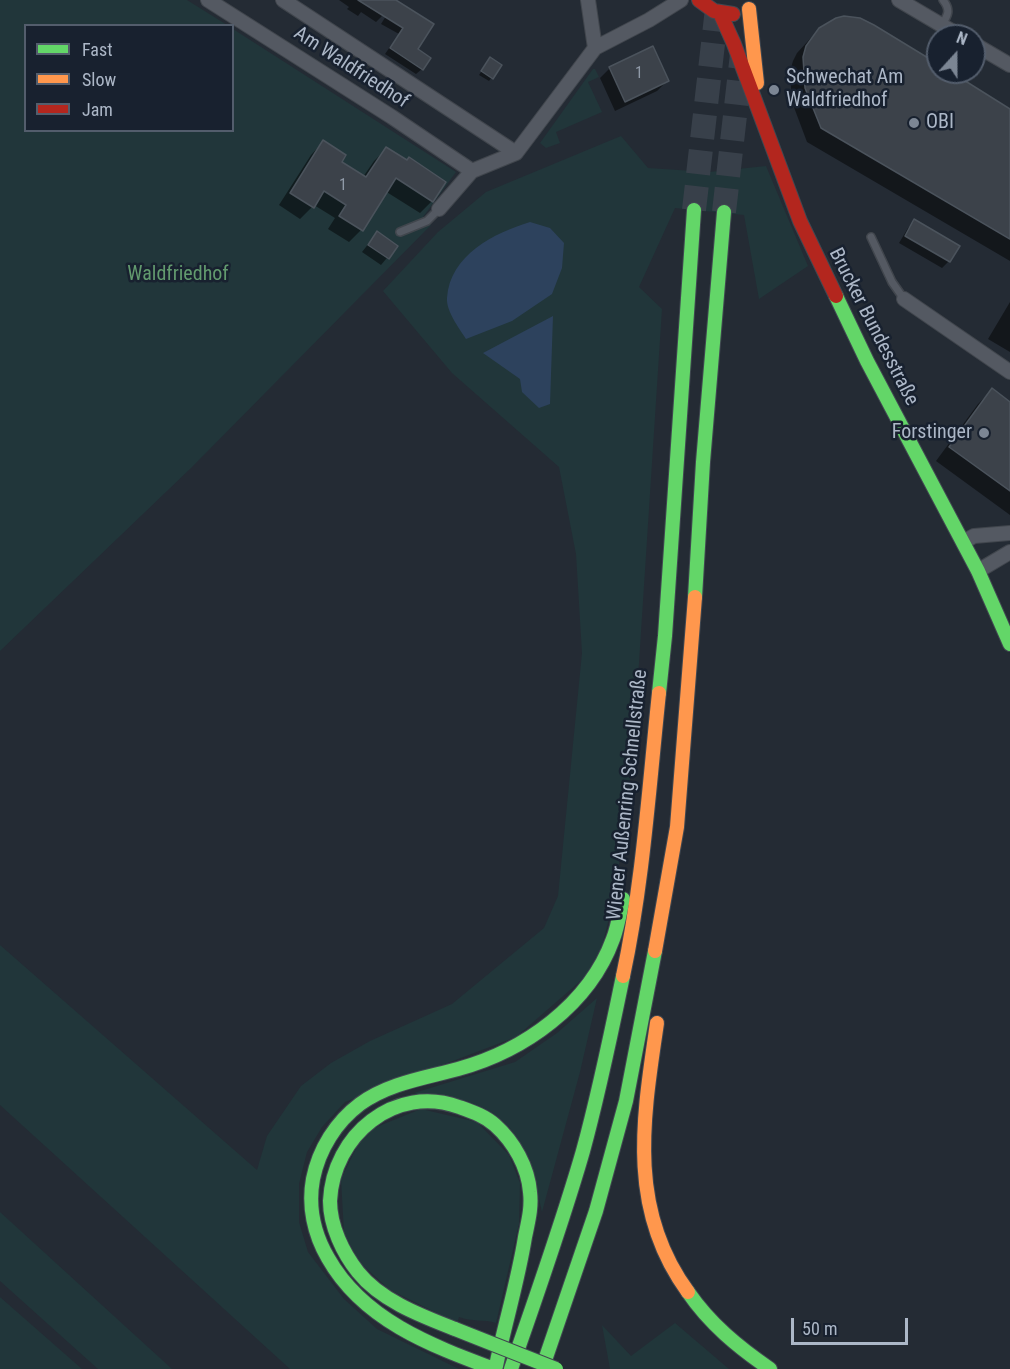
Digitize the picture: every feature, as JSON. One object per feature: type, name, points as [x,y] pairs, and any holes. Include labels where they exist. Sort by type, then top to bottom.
[{"type":"main road","points":[[699,0],[704,6],[720,13],[730,14],[754,4]]},
{"type":"main road","points":[[754,4],[749,22],[762,119]]},
{"type":"main road","points":[[720,13],[762,119]]},
{"type":"main road","name":"Brucker Bundesstraße","points":[[762,119],[800,221],[830,288],[978,571],[1010,644]]},
{"type":"main road","name":"Wiener Außenring Schnellstraße","points":[[511,1369],[559,1230],[598,1092],[630,943],[665,636],[694,210]]},
{"type":"main road","points":[[542,1369],[597,1210],[626,1101],[677,826],[693,637],[703,462],[724,212]]},
{"type":"main road","points":[[556,1369],[454,1329],[404,1306],[375,1288],[358,1272],[347,1256],[333,1221],[330,1202],[331,1186],[340,1155],[349,1141],[366,1123],[388,1109],[406,1102],[424,1100],[442,1100],[489,1119],[502,1131],[522,1160],[530,1191],[530,1209],[524,1248],[495,1369],[447,1351],[394,1325],[358,1299],[333,1271],[316,1236],[312,1218],[311,1199],[317,1162],[339,1123],[375,1094],[490,1058],[515,1047],[554,1019],[586,985],[602,960],[612,939],[625,891],[641,862]]},
{"type":"main road","points":[[650,981],[658,1015],[646,1102],[643,1163],[645,1187],[657,1235],[677,1278],[709,1321],[746,1354],[770,1369]]},
{"type":"street","name":"Am Waldfriedhof","points":[[208,0],[392,117],[472,171]]},
{"type":"street","name":"Am Waldfriedhof","points":[[283,0],[516,153]]},
{"type":"street","points":[[588,0],[595,48]]},
{"type":"street","points":[[439,209],[472,171],[516,153],[595,48],[649,20],[681,0]]},
{"type":"street","points":[[899,0],[940,24]]},
{"type":"street","points":[[986,51],[1010,65]]},
{"type":"street","points":[[904,300],[1010,372]]},
{"type":"street","points":[[963,542],[974,536],[1010,532]]},
{"type":"street","points":[[978,571],[1010,552]]},
{"type":"lane","points":[[943,0],[948,8],[948,14],[943,24]]},
{"type":"lane","points":[[400,232],[427,221],[439,209]]},
{"type":"lane","points":[[871,237],[892,282],[904,300]]},
{"type":"green space","name":"Waldfriedhof","points":[[0,0],[187,0],[225,24],[24,24],[24,132],[234,132],[234,30],[456,172],[423,217],[431,225],[191,468],[0,651]]},
{"type":"green space","points":[[593,69],[599,77],[588,82],[602,112],[556,132],[560,143],[546,148],[540,143]]},
{"type":"green space","points":[[621,136],[648,168],[709,172],[766,166],[808,266],[759,299],[744,215],[675,208],[639,287],[662,309],[633,755],[616,889],[602,947],[585,977],[516,1037],[345,1102],[322,1127],[307,1152],[299,1184],[299,1222],[308,1252],[344,1299],[377,1329],[459,1369],[290,1369],[0,1105],[0,945],[257,1170],[267,1136],[301,1086],[331,1063],[370,1041],[452,1004],[544,928],[558,896],[582,653],[576,554],[559,467],[452,373],[383,291],[438,232],[486,192]]},
{"type":"green space","points":[[597,998],[580,1072],[542,1212],[530,1160],[509,1127],[414,1093],[515,1062],[557,1033]]},
{"type":"green space","points":[[421,1109],[477,1122],[509,1155],[520,1183],[519,1224],[496,1323],[459,1317],[457,1323],[390,1290],[358,1261],[344,1233],[341,1179],[364,1132]]},
{"type":"green space","points":[[0,1212],[172,1369],[98,1369],[0,1281]]},
{"type":"green space","points":[[0,1297],[82,1369],[0,1369]]},
{"type":"green space","points":[[675,1323],[729,1369],[610,1369],[602,1325],[631,1356]]},
{"type":"water","points":[[530,222],[550,228],[564,243],[562,268],[552,294],[512,321],[466,339],[447,303],[450,283],[456,270],[476,248],[502,232]]},
{"type":"water","points":[[553,316],[550,404],[539,408],[522,392],[520,379],[483,353]]},
{"type":"building","points":[[358,0],[396,0],[434,24],[418,49],[431,58],[423,70],[390,48],[403,28]]},
{"type":"building","name":"OBI","points":[[844,16],[860,18],[926,57],[926,84],[970,84],[1010,109],[1010,239],[821,128],[805,88],[803,57],[806,46],[819,28]]},
{"type":"building","points":[[653,46],[669,81],[625,102],[609,67]]},
{"type":"building","points":[[490,57],[502,65],[493,79],[481,71]]},
{"type":"building","points":[[323,140],[346,155],[342,162],[366,177],[386,147],[407,160],[409,157],[446,182],[433,202],[396,178],[363,231],[339,216],[346,205],[324,191],[314,208],[290,193]]},
{"type":"building","points":[[914,219],[960,246],[950,262],[905,236]]},
{"type":"building","points":[[377,231],[398,246],[389,259],[368,245]]},
{"type":"building","name":"Forstinger","points":[[992,388],[1010,402],[1010,491],[949,447]]},
{"type":"tunnel","points":[[694,210],[718,0]]},
{"type":"tunnel","points":[[724,212],[742,54]]},
{"type":"traffic: fast","points":[[659,693],[665,636],[694,210]]},
{"type":"traffic: fast","points":[[695,597],[703,462],[724,212]]},
{"type":"traffic: fast","points":[[836,296],[867,361],[978,571],[1010,644]]},
{"type":"traffic: fast","points":[[494,1369],[423,1340],[400,1328],[379,1314],[343,1280],[323,1249],[313,1220],[311,1199],[316,1168],[324,1147],[336,1128],[351,1111],[371,1097],[408,1082],[483,1061],[530,1037],[551,1022],[588,985],[602,963],[615,934],[623,899]]},
{"type":"traffic: fast","points":[[542,1369],[596,1211],[626,1101],[655,951]]},
{"type":"traffic: fast","points":[[511,1369],[558,1233],[583,1151],[600,1085],[623,976]]},
{"type":"traffic: fast","points":[[455,1329],[403,1306],[367,1282],[347,1256],[332,1220],[330,1201],[334,1177],[342,1155],[355,1136],[372,1121],[391,1109],[412,1103],[435,1102],[459,1107],[487,1119],[508,1139],[526,1173],[529,1183],[529,1215],[519,1270],[496,1366]]},
{"type":"traffic: fast","points":[[688,1292],[725,1334],[770,1369]]},
{"type":"traffic: fast","points":[[455,1329],[556,1369]]},
{"type":"traffic: slow","points":[[749,9],[757,83]]},
{"type":"traffic: slow","points":[[655,951],[677,827],[695,597]]},
{"type":"traffic: slow","points":[[623,976],[641,870],[659,693]]},
{"type":"traffic: slow","points":[[657,1023],[647,1093],[644,1162],[655,1228],[669,1261],[688,1292]]},
{"type":"traffic: jam","points":[[699,0],[714,11],[733,14]]},
{"type":"traffic: jam","points":[[720,13],[734,44],[800,221],[836,296]]},
{"type":"place","name":"Schwechat Am Waldfriedhof","points":[[774,90]]},
{"type":"place","name":"OBI","points":[[914,123]]},
{"type":"place","name":"Forstinger","points":[[984,433]]}]
